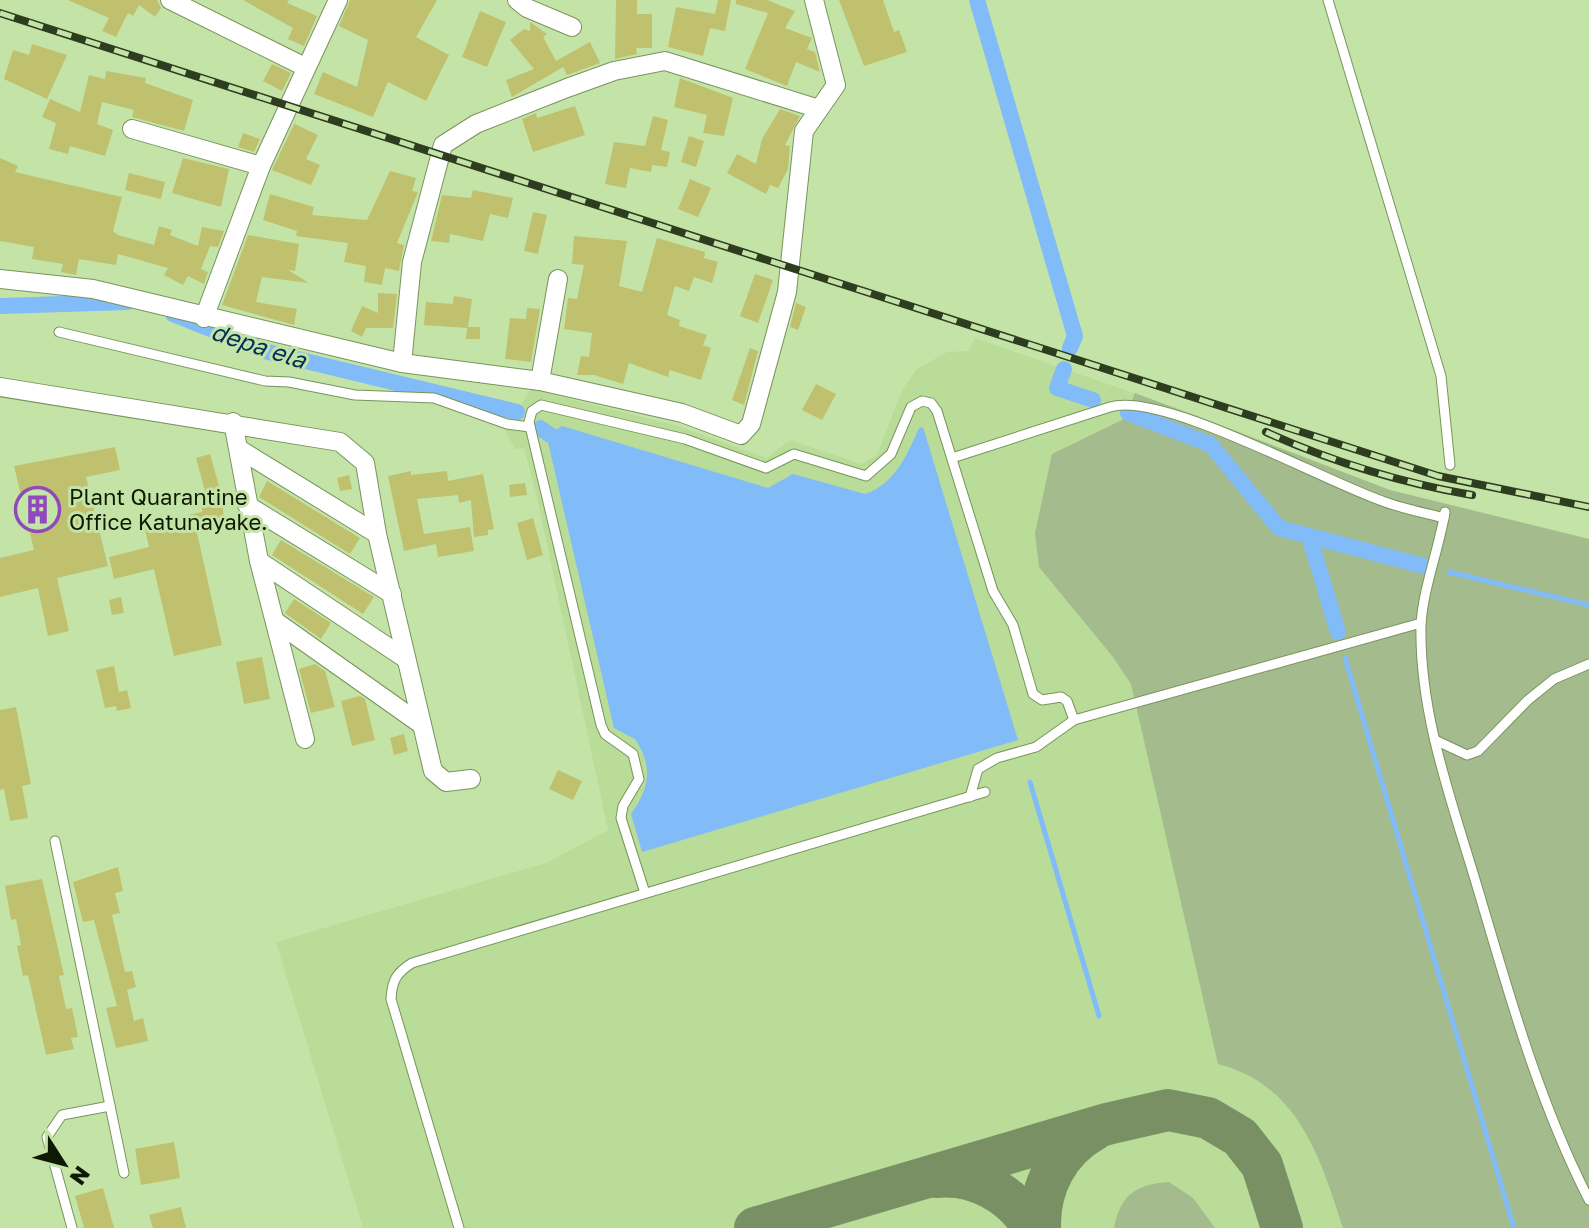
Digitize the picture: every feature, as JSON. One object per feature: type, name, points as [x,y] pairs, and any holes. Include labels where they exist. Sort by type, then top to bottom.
[{"type":"street","points":[[170,0],[305,67]]},
{"type":"street","points":[[204,318],[261,166],[338,0]]},
{"type":"street","points":[[517,0],[527,8],[572,27]]},
{"type":"street","points":[[0,279],[93,289],[402,363],[540,381],[682,413],[741,435],[751,424],[787,292],[804,131],[816,108],[836,85],[814,0]]},
{"type":"street","points":[[402,363],[412,262],[443,145],[476,124],[614,71],[665,61],[816,108]]},
{"type":"street","points":[[132,129],[261,166]]},
{"type":"street","points":[[540,381],[558,279]]},
{"type":"street","points":[[0,387],[233,422],[340,442],[365,463],[377,534],[433,771],[446,782],[471,779]]},
{"type":"street","points":[[233,422],[259,561],[305,739]]},
{"type":"street","points":[[239,449],[377,534]]},
{"type":"street","points":[[247,505],[392,594]]},
{"type":"street","points":[[259,561],[406,659]]},
{"type":"street","points":[[275,621],[422,725]]},
{"type":"lane","points":[[1328,0],[1441,376],[1450,465]]},
{"type":"lane","points":[[59,332],[265,381],[289,382],[355,395],[434,398],[507,424],[530,427]]},
{"type":"lane","points":[[645,893],[621,818],[623,806],[639,779],[633,754],[605,734],[601,725],[530,427],[532,411],[546,404],[685,439],[766,468],[794,454],[866,476],[891,454],[911,407],[922,401],[931,403],[937,411],[993,591],[1013,625],[1033,694],[1042,700],[1061,697],[1067,701],[1074,720]]},
{"type":"lane","points":[[952,458],[1121,404],[1134,403],[1174,414],[1384,502],[1445,515],[1421,623],[1424,679],[1435,740],[1532,1070],[1559,1142],[1589,1200]]},
{"type":"lane","points":[[970,797],[978,769],[997,758],[1036,747],[1074,720],[1421,623]]},
{"type":"lane","points":[[1435,740],[1467,755],[1478,751],[1528,700],[1554,679],[1589,664]]},
{"type":"lane","points":[[459,1228],[391,999],[395,976],[412,963],[985,792]]},
{"type":"lane","points":[[55,841],[124,1173]]},
{"type":"lane","points":[[72,1228],[47,1137],[62,1115],[110,1106]]},
{"type":"shaded area","points":[[975,338],[1180,409],[1390,490],[1589,539],[1589,1228],[363,1228],[276,942],[546,863],[608,830],[536,493],[524,448],[515,449],[506,433],[508,415],[517,412],[531,389],[678,426],[767,458],[790,440],[861,464],[877,455],[902,390],[917,369],[947,352],[968,351]]},
{"type":"shaded area","points":[[1135,393],[1390,490],[1589,539],[1589,1228],[1343,1228],[1315,1150],[1287,1106],[1268,1088],[1246,1074],[1218,1064],[1131,684],[1113,657],[1039,567],[1035,533],[1052,454],[1124,419]]},
{"type":"shaded area","points":[[1169,1182],[1193,1198],[1215,1228],[1114,1228],[1120,1207],[1131,1193],[1147,1185]]},
{"type":"water","points":[[562,426],[768,488],[793,474],[865,494],[892,476],[905,458],[919,428],[923,427],[1018,740],[642,852],[631,814],[642,796],[647,768],[635,739],[614,728],[548,442],[550,434]]},
{"type":"building","points":[[68,0],[157,0],[161,8],[155,17],[139,5],[133,16],[128,13],[116,37],[102,31],[109,18]]},
{"type":"building","points":[[243,0],[289,0],[287,3],[317,16],[304,46],[288,39],[293,28]]},
{"type":"building","points":[[350,0],[437,0],[416,37],[449,55],[426,101],[388,82],[373,117],[314,94],[323,72],[357,87],[368,40],[339,26]]},
{"type":"building","points":[[616,0],[637,0],[637,14],[652,14],[652,48],[636,48],[637,54],[615,59]]},
{"type":"building","points":[[718,0],[731,0],[725,31],[710,28],[703,56],[668,47],[676,7],[715,14]]},
{"type":"building","points":[[736,0],[767,0],[795,11],[785,28],[812,38],[807,49],[815,52],[820,72],[796,62],[787,86],[745,69],[768,13],[736,4]]},
{"type":"building","points":[[839,0],[883,0],[894,32],[899,30],[907,52],[864,66]]},
{"type":"building","points":[[480,11],[506,22],[487,67],[462,57]]},
{"type":"building","points":[[530,22],[547,34],[543,37],[556,61],[590,42],[600,63],[567,75],[563,67],[512,97],[506,80],[534,69],[510,40],[524,29],[530,31]]},
{"type":"building","points":[[32,44],[67,55],[47,99],[4,79],[13,50],[29,55]]},
{"type":"building","points":[[272,64],[291,73],[282,91],[263,81]]},
{"type":"building","points":[[106,71],[146,78],[145,83],[193,100],[184,131],[132,117],[134,110],[102,102],[97,124],[113,130],[105,156],[70,146],[68,154],[49,149],[56,123],[42,117],[50,99],[80,112],[89,75],[105,79]]},
{"type":"building","points":[[680,78],[733,98],[724,136],[703,133],[707,115],[674,107]]},
{"type":"building","points":[[575,106],[585,135],[533,152],[522,119],[536,113],[537,118]]},
{"type":"building","points":[[780,109],[800,116],[785,145],[790,146],[788,169],[778,188],[770,185],[766,194],[727,173],[737,154],[756,164],[762,139]]},
{"type":"building","points":[[653,116],[668,120],[661,150],[670,152],[667,167],[652,165],[651,172],[630,168],[626,188],[605,184],[614,142],[645,146]]},
{"type":"building","points":[[296,120],[295,124],[318,135],[306,159],[320,165],[311,185],[272,170]]},
{"type":"building","points":[[243,133],[260,139],[254,152],[238,147]]},
{"type":"building","points":[[689,136],[704,141],[696,167],[681,162]]},
{"type":"building","points":[[0,158],[18,166],[15,172],[122,197],[113,231],[118,235],[154,245],[159,226],[172,230],[170,235],[198,246],[202,227],[224,231],[218,247],[210,246],[201,269],[208,272],[204,284],[188,276],[183,285],[164,275],[168,268],[118,254],[116,265],[79,259],[76,275],[61,272],[63,264],[32,259],[34,247],[0,241]]},
{"type":"building","points":[[183,158],[229,169],[221,207],[172,193]]},
{"type":"building","points":[[390,171],[416,178],[412,191],[418,192],[397,243],[404,245],[399,271],[385,268],[382,285],[364,282],[366,266],[344,262],[348,243],[296,236],[297,231],[263,220],[270,194],[314,207],[312,215],[367,220]]},
{"type":"building","points":[[129,173],[165,182],[161,199],[125,190]]},
{"type":"building","points":[[690,179],[711,188],[698,217],[678,209]]},
{"type":"building","points":[[473,190],[513,198],[508,218],[490,214],[483,241],[450,234],[449,243],[431,241],[442,195],[471,198]]},
{"type":"building","points":[[533,212],[547,215],[538,254],[524,251]]},
{"type":"building","points":[[248,235],[299,244],[295,271],[288,270],[309,283],[262,277],[256,302],[297,309],[294,325],[222,305]]},
{"type":"building","points":[[574,236],[627,241],[619,286],[642,292],[657,238],[705,252],[704,258],[718,262],[712,283],[694,277],[689,291],[675,286],[667,315],[680,320],[679,326],[707,335],[703,345],[711,348],[701,380],[670,370],[668,377],[629,363],[623,384],[594,375],[577,375],[581,356],[589,357],[592,333],[564,329],[568,298],[577,299],[584,265],[572,264]]},
{"type":"building","points":[[755,274],[773,280],[758,323],[740,316]]},
{"type":"building","points":[[378,293],[397,294],[393,328],[366,328],[362,337],[351,331],[362,306],[378,313]]},
{"type":"building","points":[[454,296],[472,299],[468,327],[480,327],[480,339],[466,339],[467,328],[424,325],[426,302],[453,304]]},
{"type":"building","points":[[796,303],[806,307],[798,330],[790,327]]},
{"type":"building","points":[[527,308],[540,309],[531,362],[505,359],[510,318],[526,319]]},
{"type":"building","points":[[750,348],[758,351],[744,405],[732,400]]},
{"type":"building","points":[[816,384],[836,394],[822,420],[802,410]]},
{"type":"building","points":[[115,447],[120,470],[86,477],[108,566],[57,578],[69,631],[48,636],[38,588],[0,597],[0,558],[34,550],[14,466]]},
{"type":"building","points":[[210,454],[222,497],[224,522],[195,524],[222,645],[174,656],[154,569],[114,579],[109,557],[149,547],[144,525],[202,512],[202,499],[207,498],[196,458]]},
{"type":"building","points":[[411,471],[411,475],[447,471],[448,481],[483,474],[494,529],[488,530],[488,535],[474,537],[471,500],[459,503],[458,495],[417,499],[424,534],[470,527],[474,551],[438,557],[436,544],[404,551],[388,476]]},
{"type":"building","points":[[349,475],[352,489],[340,491],[337,478]]},
{"type":"building","points":[[267,481],[360,538],[350,554],[259,497]]},
{"type":"building","points":[[525,483],[527,495],[510,497],[509,485]]},
{"type":"building","points":[[533,518],[543,555],[527,560],[517,523]]},
{"type":"building","points":[[281,540],[374,597],[363,614],[272,555]]},
{"type":"building","points":[[121,597],[124,613],[112,615],[109,600]]},
{"type":"building","points":[[294,599],[331,623],[321,639],[285,613]]},
{"type":"building","points":[[262,657],[270,699],[244,704],[236,662]]},
{"type":"building","points":[[315,664],[325,671],[335,707],[311,713],[299,669]]},
{"type":"building","points":[[114,666],[119,692],[127,690],[131,708],[117,711],[116,706],[105,708],[96,670]]},
{"type":"building","points":[[360,696],[365,699],[375,740],[352,746],[341,701]]},
{"type":"building","points":[[16,707],[31,784],[22,786],[28,818],[10,821],[4,789],[0,790],[0,710]]},
{"type":"building","points":[[404,734],[408,751],[394,755],[390,738]]},
{"type":"building","points":[[558,770],[582,781],[573,800],[549,789]]},
{"type":"building","points":[[118,867],[123,891],[115,893],[120,913],[112,915],[125,972],[132,971],[136,987],[127,990],[134,1021],[143,1018],[148,1041],[116,1048],[106,1008],[117,1006],[94,920],[83,922],[73,882]]},
{"type":"building","points":[[42,879],[64,975],[59,976],[66,1009],[72,1008],[78,1037],[71,1038],[74,1049],[46,1055],[28,975],[23,976],[16,919],[11,920],[5,886]]},
{"type":"building","points":[[174,1142],[180,1178],[141,1185],[135,1149]]},
{"type":"building","points":[[103,1188],[114,1228],[84,1228],[75,1196]]},
{"type":"building","points":[[181,1207],[186,1228],[153,1228],[149,1215]]},
{"type":"waterway","points":[[977,0],[1075,336],[1070,348]]},
{"type":"waterway","name":"depa ela","points":[[0,306],[128,302]]},
{"type":"waterway","name":"depa ela","points":[[173,314],[268,352],[517,412]]},
{"type":"waterway","points":[[1064,369],[1057,388],[1093,400]]},
{"type":"waterway","points":[[1128,413],[1210,444],[1279,528],[1424,566]]},
{"type":"waterway","name":"depa ela","points":[[540,428],[565,445]]},
{"type":"waterway","points":[[1310,539],[1338,632]]},
{"type":"waterway","points":[[1449,572],[1589,605]]},
{"type":"waterway","points":[[1345,658],[1514,1228]]},
{"type":"waterway","points":[[1030,782],[1099,1016]]},
{"type":"taxiway","points":[[755,1228],[1107,1124],[1168,1110],[1208,1118],[1240,1137],[1262,1165],[1282,1228]]},
{"type":"taxiway","points":[[1040,1228],[1043,1198],[1053,1171],[1070,1148],[1094,1130]]},
{"type":"taxiway","points":[[936,1177],[965,1178],[992,1188],[1015,1205],[1033,1228]]},
{"type":"railway","points":[[0,13],[1438,476],[1589,507]]},
{"type":"railway","points":[[1266,432],[1367,470],[1472,495]]},
{"type":"place","name":"Plant Quarantine Office Katunayake.","points":[[38,509]]}]
